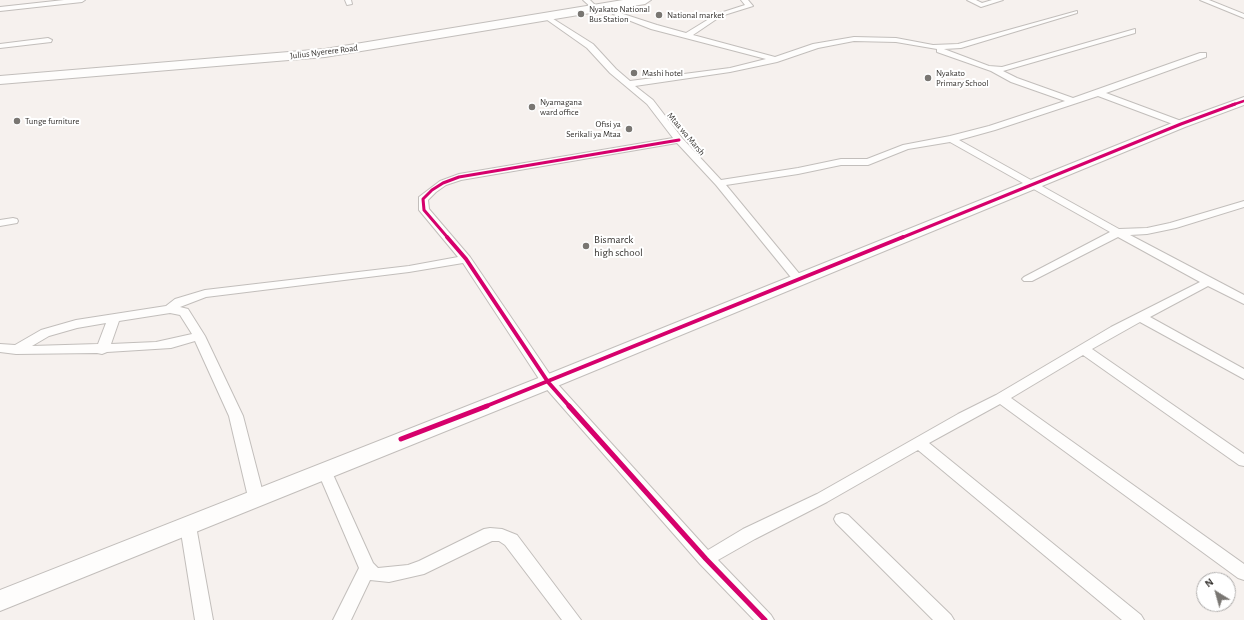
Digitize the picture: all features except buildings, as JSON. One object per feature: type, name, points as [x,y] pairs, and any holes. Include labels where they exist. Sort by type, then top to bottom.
[{"type":"highway","name":"Julius Nyerere Road","points":[[1,81],[325,53],[416,39],[545,16],[590,4],[609,6],[645,0]]},
{"type":"street","points":[[0,9],[82,0]]},
{"type":"street","points":[[687,36],[719,15],[750,6],[744,0]]},
{"type":"street","points":[[970,0],[981,5],[1000,0]]},
{"type":"street","points":[[1203,0],[1244,16]]},
{"type":"street","points":[[609,6],[615,13],[687,36],[774,60]]},
{"type":"street","points":[[933,47],[966,44],[1075,12]]},
{"type":"street","name":"Mtaa wa Marsh","points":[[545,16],[590,46],[613,71],[650,102],[679,140],[719,183],[798,279]]},
{"type":"street","points":[[994,69],[1010,68],[1132,31]]},
{"type":"street","points":[[0,46],[48,40]]},
{"type":"street","points":[[630,84],[712,73],[774,60],[816,46],[854,40],[896,40],[933,47],[994,69],[1014,80],[1073,101]]},
{"type":"street","points":[[719,183],[798,171],[841,162],[868,162],[906,147],[950,140],[992,128],[1098,93],[1203,55]]},
{"type":"street","points":[[1098,93],[1181,124]]},
{"type":"street","points":[[0,601],[112,554],[188,526],[256,497],[548,382],[1181,124],[1241,104]]},
{"type":"street","points":[[679,140],[459,177],[443,183],[432,190],[424,199],[424,210],[466,259],[548,382],[706,559],[765,620]]},
{"type":"street","points":[[950,140],[1034,184],[1208,282],[1225,289],[1244,300]]},
{"type":"street","points":[[1028,279],[1118,232],[1147,231],[1172,226],[1244,204]]},
{"type":"street","points":[[0,223],[13,221]]},
{"type":"street","points":[[170,309],[179,302],[205,294],[409,269],[466,259]]},
{"type":"street","points":[[706,559],[749,534],[822,498],[963,417],[1001,398],[1114,330],[1208,282]]},
{"type":"street","points":[[1225,289],[1244,292]]},
{"type":"street","points":[[16,350],[46,333],[101,319],[170,309],[184,312],[199,336],[236,416],[256,497]]},
{"type":"street","points":[[1141,317],[1244,375]]},
{"type":"street","points":[[102,349],[114,318]]},
{"type":"street","points":[[0,348],[16,350],[102,349],[171,344],[199,336]]},
{"type":"street","points":[[1083,349],[1244,461]]},
{"type":"street","points":[[1001,398],[1244,573]]},
{"type":"street","points":[[919,443],[1135,620]]},
{"type":"street","points":[[324,470],[367,568],[375,575],[389,575],[408,572],[424,567],[490,534],[502,535],[511,540],[572,620]]},
{"type":"street","points":[[842,519],[945,620]]},
{"type":"street","points":[[188,526],[204,620]]},
{"type":"street","points":[[342,620],[367,568]]},
{"type":"cycle path","points":[[401,439],[548,382],[1181,124],[1244,101]]},
{"type":"cycle path","points":[[679,140],[459,177],[443,183],[432,190],[423,199],[424,210],[466,259],[548,382],[706,559],[765,620]]},
{"type":"place","name":"Nyakato National Bus Station","points":[[581,14]]},
{"type":"place","name":"National market","points":[[659,15]]},
{"type":"place","name":"Mashi hotel","points":[[634,73]]},
{"type":"place","name":"Nyakato Primary School","points":[[928,78]]},
{"type":"place","name":"Nyamagana ward office","points":[[532,107]]},
{"type":"place","name":"Tunge furniture","points":[[17,121]]},
{"type":"place","name":"Ofisi ya Serikali ya Mtaa","points":[[629,129]]},
{"type":"place","name":"Bismarck high school","points":[[586,246]]}]
